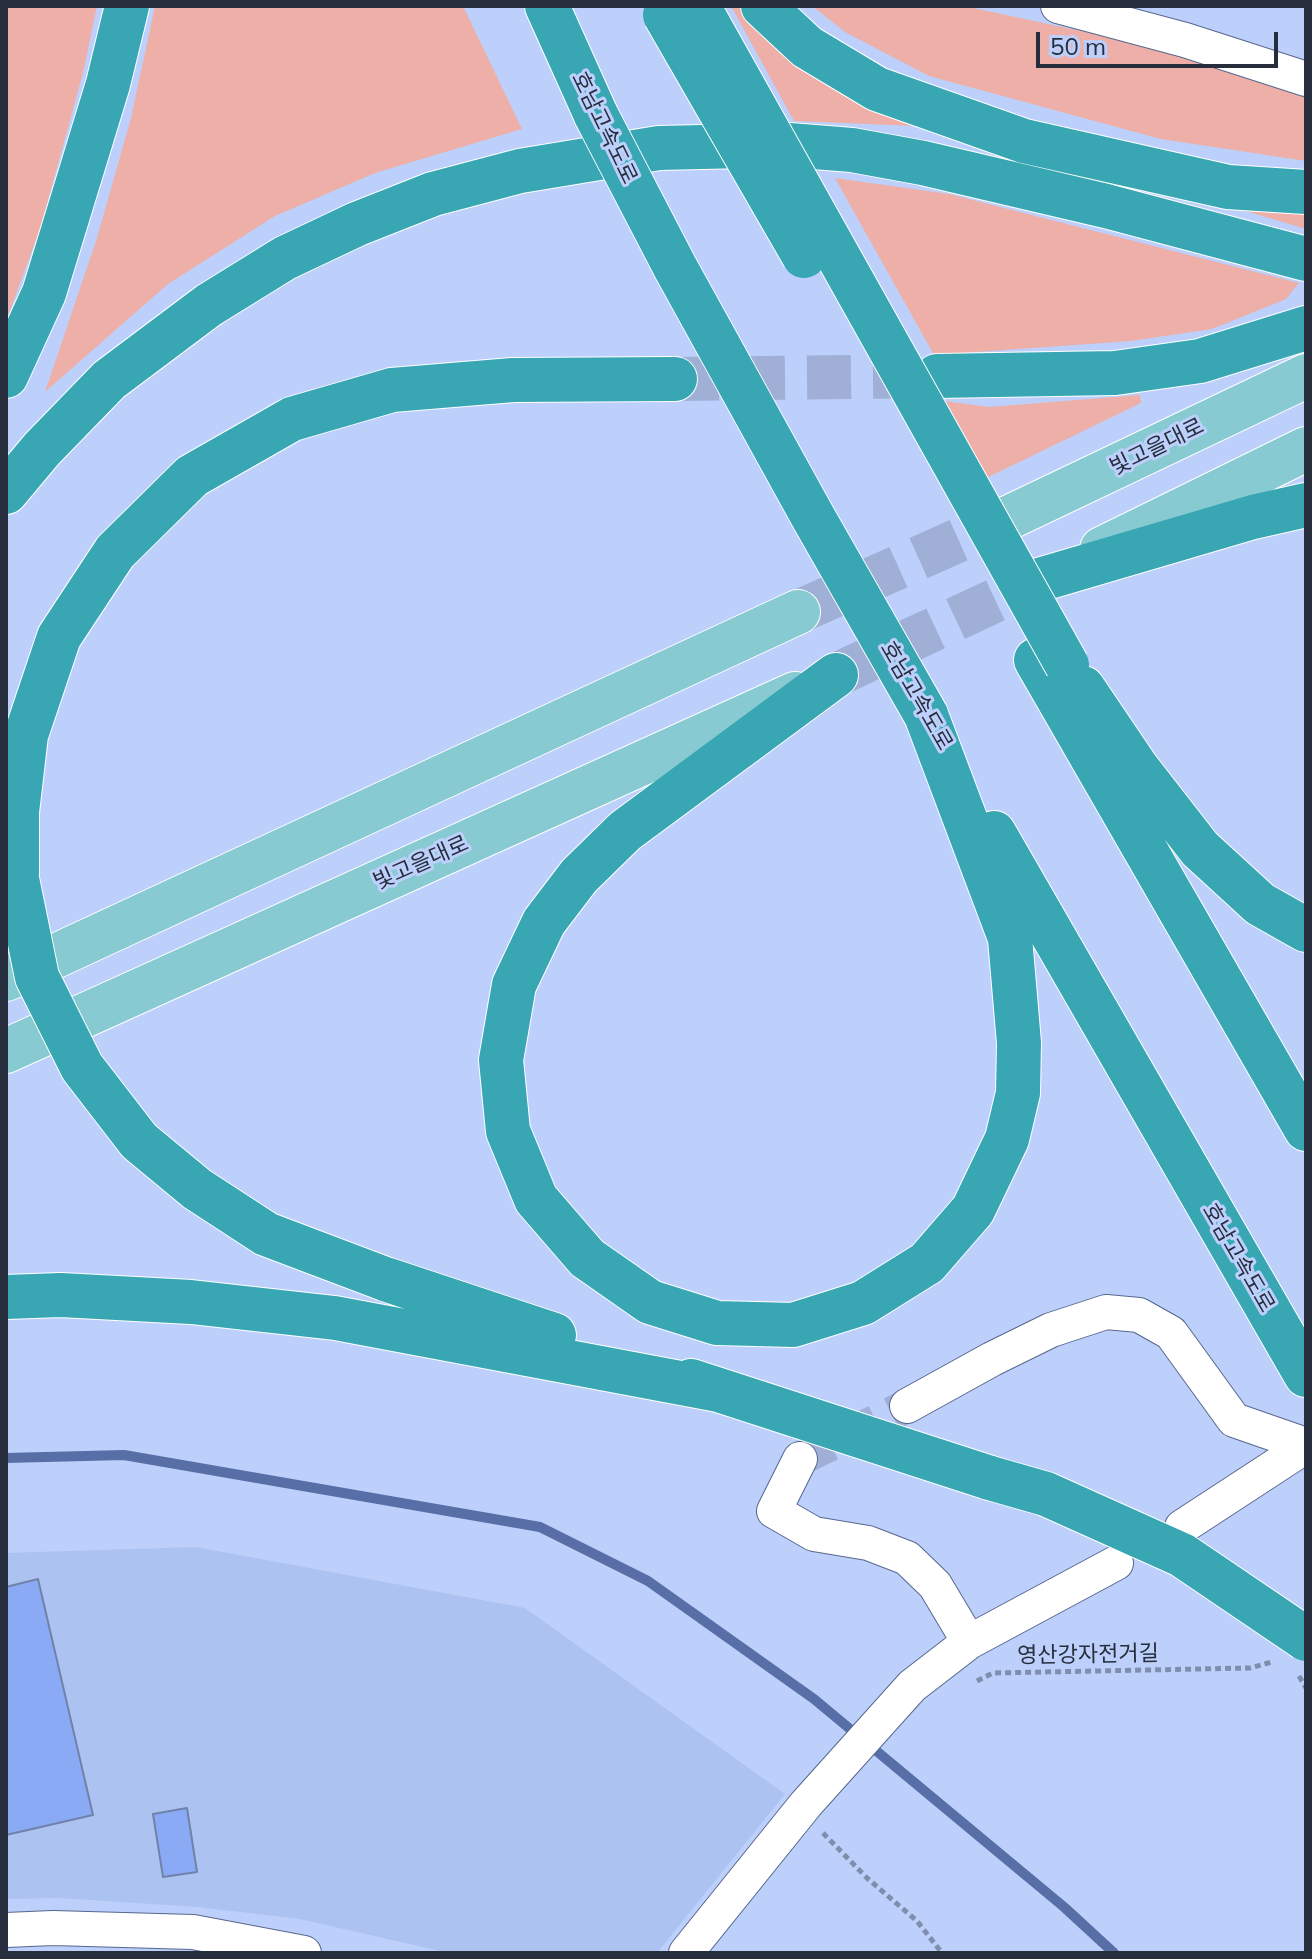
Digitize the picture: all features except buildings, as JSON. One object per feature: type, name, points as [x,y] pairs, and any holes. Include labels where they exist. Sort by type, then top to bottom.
[{"type":"highway","points":[[6,376],[44,293],[108,84],[127,6]]},
{"type":"highway","name":"호남고속도로","points":[[547,6],[596,115],[690,295],[813,517],[1302,1368]]},
{"type":"highway","points":[[763,6],[807,47],[877,89],[1024,141],[1228,187],[1306,192]]},
{"type":"highway","points":[[674,9],[1051,662],[1306,1129]]},
{"type":"highway","points":[[6,492],[42,449],[109,380],[209,305],[285,258],[357,224],[433,194],[520,171],[659,148],[789,145],[852,150],[923,163],[1106,206],[1306,259]]},
{"type":"highway","points":[[937,376],[1115,373],[1200,361],[1306,328]]},
{"type":"highway","points":[[675,379],[513,380],[392,390],[292,419],[192,476],[115,552],[59,637],[26,735],[17,812],[17,879],[37,977],[82,1067],[139,1141],[197,1189],[266,1234],[385,1279],[718,1390],[1046,1494],[1182,1555],[1306,1639]]},
{"type":"highway","points":[[1039,580],[1253,517],[1306,505]]},
{"type":"highway","points":[[1051,662],[1200,849],[1260,904],[1306,930]]},
{"type":"highway","points":[[836,675],[625,831],[588,867],[544,922],[514,985],[501,1060],[508,1131],[536,1199],[587,1258],[650,1302],[717,1323],[793,1325],[863,1303],[927,1263],[973,1210],[1007,1139],[1018,1093],[1019,1043],[1010,938],[926,715]]},
{"type":"highway","points":[[6,1297],[61,1295],[191,1302],[335,1318],[718,1390]]},
{"type":"main road","name":"빛고을대로","points":[[1008,518],[1306,376]]},
{"type":"main road","points":[[1039,580],[1306,449]]},
{"type":"main road","points":[[6,979],[798,612]]},
{"type":"main road","name":"빛고을대로","points":[[6,1051],[836,675]]},
{"type":"street","points":[[1058,6],[1185,40],[1306,79]]},
{"type":"street","points":[[907,1406],[1051,1330],[1106,1312],[1139,1315],[1171,1333],[1234,1420],[1306,1445]]},
{"type":"street","points":[[1182,1527],[1306,1445]]},
{"type":"street","points":[[800,1459],[774,1511],[814,1534],[868,1543],[907,1558],[935,1585],[969,1642]]},
{"type":"street","points":[[686,1953],[810,1814],[912,1686],[969,1642],[1116,1563]]},
{"type":"street","points":[[6,1930],[53,1928],[193,1932],[304,1953]]},
{"type":"path","name":"영산강자전거길","points":[[969,1684],[993,1673],[1250,1668]]},
{"type":"path","points":[[810,1814],[867,1878],[917,1921],[942,1953]]},
{"type":"shaded area","points":[[6,6],[97,6],[83,73],[40,229],[6,321]]},
{"type":"shaded area","points":[[155,6],[463,6],[522,129],[375,173],[275,216],[168,284],[45,392],[97,238],[131,118]]},
{"type":"shaded area","points":[[731,6],[740,6],[794,56],[916,126],[794,121]]},
{"type":"shaded area","points":[[812,6],[964,6],[1184,53],[1306,92],[1306,161],[1161,139],[929,76],[845,32]]},
{"type":"shaded area","points":[[835,178],[949,194],[1299,283],[1286,299],[1212,329],[1131,341],[934,355]]},
{"type":"shaded area","points":[[1239,209],[1306,212],[1306,229]]},
{"type":"shaded area","points":[[1140,395],[1141,403],[976,483],[929,399],[989,407]]},
{"type":"shaded area","points":[[196,1547],[525,1608],[785,1794],[657,1953],[449,1953],[300,1919],[198,1907],[58,1898],[6,1899],[6,1553]]},
{"type":"waterway","points":[[6,1458],[124,1455],[540,1527],[648,1581],[814,1699],[1064,1907],[1114,1953]]},
{"type":"tunnel","points":[[675,379],[937,376]]},
{"type":"tunnel","points":[[798,612],[1008,518]]},
{"type":"tunnel","points":[[836,675],[1039,580]]},
{"type":"tunnel","points":[[800,1459],[907,1406]]}]
